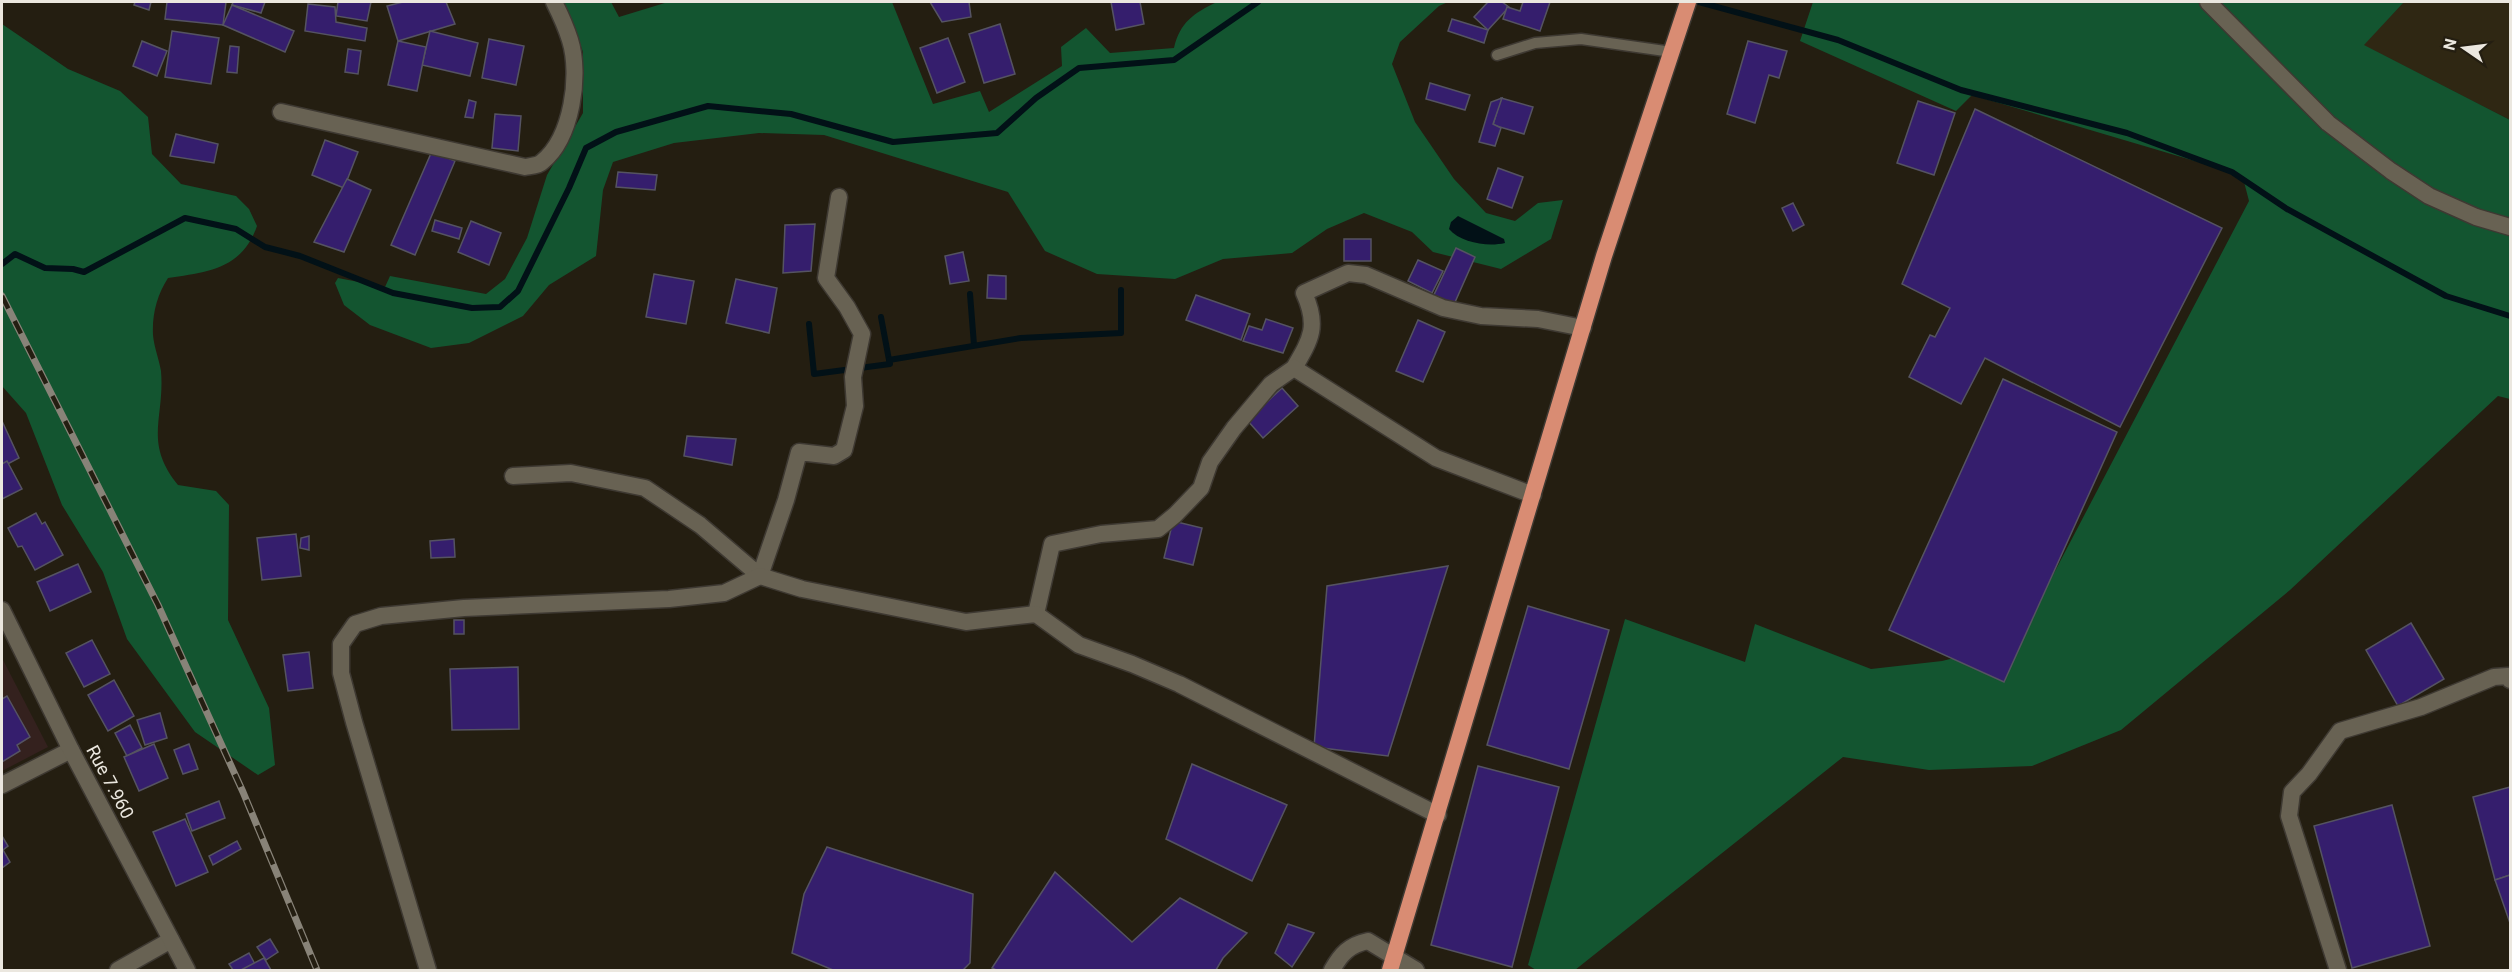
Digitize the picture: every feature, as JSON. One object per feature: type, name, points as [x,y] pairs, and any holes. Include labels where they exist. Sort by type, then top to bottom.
[{"type":"highway","points":[[1392,963],[1583,328],[1688,2]]},
{"type":"street","points":[[282,112],[525,167],[541,164],[558,144],[569,115],[575,70],[570,41],[554,2]]},
{"type":"street","points":[[2208,2],[2328,123],[2391,171],[2429,196],[2476,217],[2511,227]]},
{"type":"street","points":[[428,970],[354,722],[341,673],[341,644],[355,624],[381,616],[464,608],[669,599],[724,593],[760,576],[786,500],[799,452],[834,456],[844,450],[855,406],[853,377],[862,334],[847,307],[826,278],[839,197]]},
{"type":"street","points":[[1035,614],[1052,544],[1101,534],[1158,529],[1202,489],[1210,462],[1234,428],[1271,384],[1294,368],[1311,339],[1311,309],[1304,293],[1348,273],[1366,275],[1443,308],[1481,316],[1558,321],[1583,328]]},
{"type":"street","points":[[1294,368],[1436,458],[1533,495]]},
{"type":"street","points":[[513,476],[572,472],[645,488],[700,525],[760,576],[802,589],[966,622],[1035,614],[1079,645],[1179,684],[1438,815]]},
{"type":"street","name":"Rue 7.960","points":[[2,610],[71,750],[187,970]]},
{"type":"street","points":[[2338,970],[2289,816],[2292,792],[2309,774],[2340,731],[2421,707],[2494,677],[2508,676],[2511,680]]},
{"type":"street","points":[[2,785],[71,750]]},
{"type":"street","points":[[117,970],[171,940]]},
{"type":"street","points":[[1332,970],[1340,956],[1354,944],[1368,941],[1392,963],[1416,970]]},
{"type":"lane","points":[[1497,55],[1535,43],[1581,39],[1672,52]]},
{"type":"shaded area","points":[[2404,2],[2510,2],[2510,120],[2363,45]]},
{"type":"shaded area","points":[[1458,216],[1504,239],[1505,243],[1483,244],[1460,238],[1449,229],[1451,222]]},
{"type":"shaded area","points":[[2,658],[48,747],[2,771]]},
{"type":"green space","points":[[564,2],[611,2],[619,17],[668,2],[892,2],[933,104],[980,91],[989,112],[1062,66],[1061,47],[1086,28],[1110,53],[1174,48],[1180,31],[1189,19],[1217,2],[1448,2],[1439,6],[1400,42],[1392,64],[1415,122],[1454,179],[1486,213],[1515,221],[1538,203],[1563,200],[1551,239],[1501,269],[1433,252],[1412,232],[1364,213],[1327,229],[1292,253],[1223,259],[1175,279],[1097,274],[1045,251],[1008,192],[824,135],[759,133],[674,143],[613,162],[603,190],[596,256],[549,285],[523,316],[469,343],[431,348],[370,325],[344,305],[335,283],[338,278],[385,287],[390,276],[486,294],[505,279],[527,238],[547,175],[583,113],[583,52]]},
{"type":"green space","points":[[1813,2],[2404,2],[2364,45],[2510,120],[2510,399],[2498,396],[2290,590],[2121,730],[2032,766],[1929,770],[1843,757],[1575,970],[1536,970],[1528,965],[1625,619],[1745,662],[1755,624],[1871,669],[1942,661],[2007,645],[2043,594],[2249,201],[2243,178],[2232,172],[1972,95],[1956,111],[1800,41]]},
{"type":"green space","points":[[2,24],[68,69],[120,91],[148,117],[152,154],[181,184],[236,196],[249,209],[257,226],[251,240],[233,260],[210,270],[168,278],[156,305],[153,327],[161,371],[158,442],[161,456],[167,470],[178,485],[216,491],[229,505],[228,620],[269,708],[275,765],[258,775],[195,732],[127,639],[103,572],[62,505],[26,413],[2,386]]},
{"type":"building","points":[[135,2],[151,2],[149,10],[134,5]]},
{"type":"building","points":[[167,2],[226,2],[223,25],[165,19]]},
{"type":"building","points":[[233,2],[265,2],[261,13],[232,5]]},
{"type":"building","points":[[338,2],[371,2],[367,21],[336,16]]},
{"type":"building","points":[[403,2],[446,2],[455,24],[398,41],[387,6]]},
{"type":"building","points":[[930,2],[969,2],[971,17],[942,22]]},
{"type":"building","points":[[1111,2],[1140,2],[1144,24],[1116,30]]},
{"type":"building","points":[[1488,2],[1502,2],[1509,7],[1488,30],[1474,17]]},
{"type":"building","points":[[1523,2],[1550,2],[1540,31],[1503,19],[1507,7],[1520,11]]},
{"type":"building","points":[[308,4],[335,7],[336,22],[367,28],[365,41],[305,31]]},
{"type":"building","points":[[232,5],[294,31],[285,52],[223,25]]},
{"type":"building","points":[[1452,19],[1488,30],[1484,43],[1448,31]]},
{"type":"building","points":[[1000,24],[1015,74],[984,83],[969,34]]},
{"type":"building","points":[[172,31],[219,38],[211,84],[165,77]]},
{"type":"building","points":[[430,31],[478,43],[470,76],[422,65]]},
{"type":"building","points":[[948,38],[965,82],[937,93],[920,48]]},
{"type":"building","points":[[489,39],[524,46],[516,85],[482,78]]},
{"type":"building","points":[[142,41],[167,51],[157,76],[133,66]]},
{"type":"building","points":[[398,41],[426,47],[417,91],[388,85]]},
{"type":"building","points":[[1748,41],[1787,51],[1779,78],[1769,75],[1755,123],[1727,114]]},
{"type":"building","points":[[230,46],[239,47],[237,73],[227,72]]},
{"type":"building","points":[[348,49],[361,51],[358,74],[345,72]]},
{"type":"building","points":[[1430,83],[1470,95],[1465,110],[1426,99]]},
{"type":"building","points":[[1501,98],[1533,107],[1524,134],[1493,125]]},
{"type":"building","points":[[1502,98],[1493,124],[1501,128],[1495,146],[1479,142],[1491,102]]},
{"type":"building","points":[[469,100],[476,102],[473,118],[465,117]]},
{"type":"building","points":[[1918,101],[1955,113],[1934,175],[1897,163]]},
{"type":"building","points":[[1975,109],[2222,228],[2120,427],[1985,358],[1961,404],[1909,377],[1930,335],[1935,337],[1950,308],[1902,284]]},
{"type":"building","points":[[495,114],[521,116],[518,151],[492,148]]},
{"type":"building","points":[[176,134],[218,144],[214,163],[170,156]]},
{"type":"building","points":[[325,140],[358,152],[344,188],[312,175]]},
{"type":"building","points":[[432,151],[455,161],[415,255],[391,245]]},
{"type":"building","points":[[1498,168],[1523,177],[1512,208],[1487,199]]},
{"type":"building","points":[[618,172],[657,175],[655,190],[616,187]]},
{"type":"building","points":[[347,179],[371,190],[344,252],[314,242]]},
{"type":"building","points":[[1793,203],[1804,225],[1793,231],[1782,208]]},
{"type":"building","points":[[435,220],[462,228],[459,239],[432,231]]},
{"type":"building","points":[[471,221],[501,233],[489,265],[458,252]]},
{"type":"building","points":[[815,224],[811,271],[783,273],[785,225]]},
{"type":"building","points":[[1344,239],[1371,239],[1371,261],[1344,261]]},
{"type":"building","points":[[1456,248],[1475,257],[1452,309],[1432,299]]},
{"type":"building","points":[[963,252],[969,281],[950,284],[945,256]]},
{"type":"building","points":[[1418,260],[1443,271],[1432,293],[1408,281]]},
{"type":"building","points":[[654,274],[694,281],[686,324],[646,317]]},
{"type":"building","points":[[988,275],[1006,276],[1006,299],[987,298]]},
{"type":"building","points":[[736,279],[777,288],[769,333],[726,323]]},
{"type":"building","points":[[1196,295],[1250,314],[1241,340],[1186,320]]},
{"type":"building","points":[[1266,319],[1293,328],[1283,353],[1243,341],[1249,326],[1262,330]]},
{"type":"building","points":[[1418,320],[1445,332],[1423,382],[1396,371]]},
{"type":"building","points":[[2003,379],[2117,432],[2004,682],[1889,630]]},
{"type":"building","points":[[1282,388],[1298,406],[1263,438],[1247,420]]},
{"type":"building","points":[[2,421],[19,458],[2,467]]},
{"type":"building","points":[[687,436],[736,439],[732,465],[684,456]]},
{"type":"building","points":[[7,461],[22,489],[2,499],[2,464]]},
{"type":"building","points":[[36,513],[42,524],[45,522],[63,555],[35,570],[22,546],[18,547],[8,528]]},
{"type":"building","points":[[1173,521],[1202,528],[1193,565],[1164,558]]},
{"type":"building","points":[[296,534],[301,576],[262,580],[257,538]]},
{"type":"building","points":[[309,536],[309,550],[300,548],[301,538]]},
{"type":"building","points":[[454,539],[455,557],[431,558],[430,541]]},
{"type":"building","points":[[78,564],[91,592],[50,611],[37,582]]},
{"type":"building","points":[[1448,566],[1388,756],[1314,747],[1327,586]]},
{"type":"building","points":[[1528,606],[1609,630],[1569,769],[1487,745]]},
{"type":"building","points":[[454,620],[464,620],[464,634],[454,634]]},
{"type":"building","points":[[2411,623],[2444,679],[2398,706],[2366,650]]},
{"type":"building","points":[[92,640],[110,674],[84,687],[66,653]]},
{"type":"building","points":[[309,652],[313,688],[288,691],[283,655]]},
{"type":"building","points":[[518,667],[519,729],[452,730],[450,669]]},
{"type":"building","points":[[114,680],[134,716],[108,731],[88,695]]},
{"type":"building","points":[[7,696],[30,737],[17,745],[20,751],[2,762],[2,699]]},
{"type":"building","points":[[160,713],[167,738],[145,745],[137,720]]},
{"type":"building","points":[[130,725],[142,748],[127,756],[115,733]]},
{"type":"building","points":[[154,744],[168,778],[139,791],[124,757]]},
{"type":"building","points":[[189,744],[198,769],[183,774],[174,750]]},
{"type":"building","points":[[1192,764],[1287,805],[1252,881],[1166,839]]},
{"type":"building","points":[[1478,766],[1559,787],[1512,967],[1431,945]]},
{"type":"building","points":[[2510,787],[2510,875],[2495,880],[2473,797]]},
{"type":"building","points":[[219,801],[225,818],[192,831],[186,814]]},
{"type":"building","points":[[2392,805],[2430,946],[2352,968],[2314,826]]},
{"type":"building","points":[[185,819],[208,872],[176,886],[153,832]]},
{"type":"building","points":[[2,836],[8,846],[3,850],[10,862],[2,868]]},
{"type":"building","points":[[237,841],[241,849],[213,865],[209,856]]},
{"type":"building","points":[[827,847],[973,894],[970,963],[963,970],[833,970],[792,953],[804,894]]},
{"type":"building","points":[[1055,872],[1132,942],[1180,898],[1247,933],[1223,958],[1216,970],[996,970],[992,968]]},
{"type":"building","points":[[2510,875],[2510,923],[2495,880]]},
{"type":"building","points":[[1288,924],[1314,933],[1292,967],[1275,953]]},
{"type":"building","points":[[270,939],[278,952],[266,960],[257,947]]},
{"type":"building","points":[[249,953],[256,966],[249,970],[233,970],[229,964]]},
{"type":"building","points":[[264,958],[271,970],[241,970]]},
{"type":"waterway","points":[[2,264],[15,254],[45,268],[73,269],[84,272],[185,218],[236,229],[265,247],[300,256],[393,293],[472,308],[500,307],[518,291],[569,188],[586,148],[616,132],[708,106],[791,114],[893,142],[997,133],[1036,98],[1079,68],[1174,60],[1258,2]]},
{"type":"waterway","points":[[1699,2],[1838,40],[1961,90],[2127,133],[2232,172],[2287,209],[2446,296],[2510,316]]},
{"type":"waterway","points":[[809,324],[814,374],[890,364],[889,360],[1021,338],[1121,333],[1121,290]]},
{"type":"waterway","points":[[970,294],[974,345]]},
{"type":"waterway","points":[[881,317],[889,360]]},
{"type":"railway","points":[[2,296],[158,605],[243,792],[317,970]]}]
